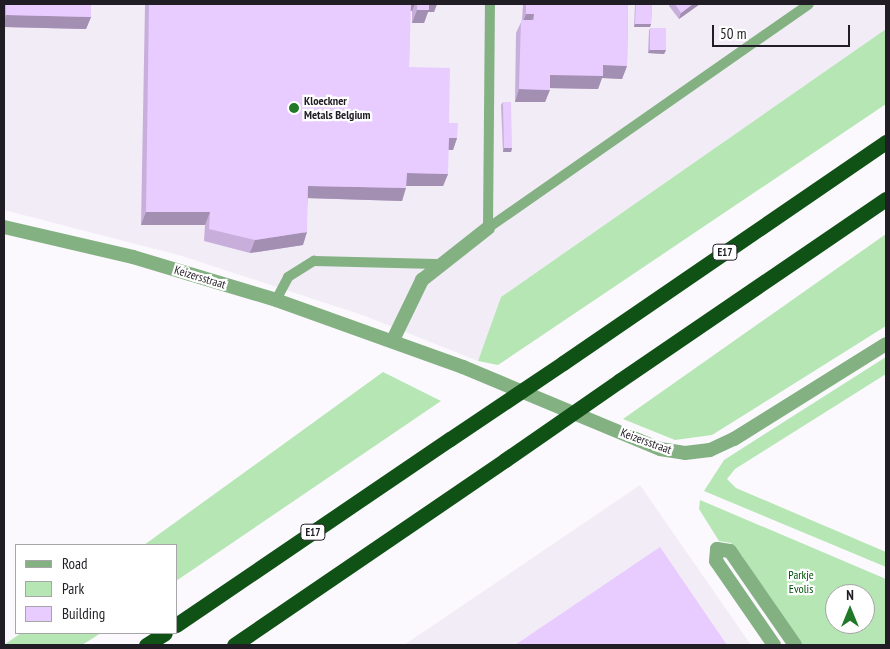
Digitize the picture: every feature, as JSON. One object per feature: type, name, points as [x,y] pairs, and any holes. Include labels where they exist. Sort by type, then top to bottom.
[{"type":"highway","name":"E17","points":[[178,624],[564,363],[886,142]]},
{"type":"highway","points":[[234,645],[886,199]]},
{"type":"highway","points":[[146,645],[163,634]]},
{"type":"street","name":"Keizersstraat","points":[[4,227],[133,257],[276,300],[393,340],[660,448],[685,453],[710,450],[734,439],[886,344]]},
{"type":"street","points":[[393,340],[422,280],[436,264],[488,228]]},
{"type":"street","points":[[774,645],[716,561],[717,549],[730,551],[795,645]]},
{"type":"lane","points":[[488,228],[490,4]]},
{"type":"lane","points":[[488,228],[809,4]]},
{"type":"lane","points":[[276,300],[288,277],[298,267],[314,261],[436,264]]},
{"type":"shaded area","points":[[4,4],[886,4],[886,29],[501,297],[478,361],[365,316],[182,256],[4,210]]},
{"type":"shaded area","points":[[640,485],[751,645],[404,645]]},
{"type":"green space","points":[[886,29],[886,104],[498,365],[478,361],[501,297]]},
{"type":"green space","points":[[886,234],[886,326],[712,435],[675,440],[623,419]]},
{"type":"green space","points":[[886,357],[886,374],[735,469],[727,479],[736,488],[886,552],[886,567],[704,491],[724,460]]},
{"type":"green space","points":[[383,372],[441,401],[178,580],[178,544],[145,544]]},
{"type":"green space","name":"Parkje Evolis","points":[[700,500],[886,579],[886,645],[802,645],[742,556],[731,543],[719,541],[699,509]]},
{"type":"green space","points":[[20,634],[99,634],[82,645],[4,645]]},
{"type":"building","points":[[6,4],[91,4],[91,17],[6,15]]},
{"type":"building","name":"Kloeckner Metals Belgium","points":[[149,4],[411,4],[409,67],[450,68],[449,123],[458,123],[457,138],[449,138],[448,174],[407,173],[406,188],[308,186],[307,232],[255,240],[209,229],[210,212],[146,212]]},
{"type":"building","points":[[417,4],[429,4],[429,10],[417,10]]},
{"type":"building","points":[[526,4],[628,4],[627,66],[603,65],[603,76],[550,75],[550,90],[519,89],[521,20],[534,20],[534,14],[526,14]]},
{"type":"building","points":[[636,4],[652,4],[651,24],[635,24]]},
{"type":"building","points":[[675,4],[693,4],[681,13]]},
{"type":"building","points":[[650,28],[666,28],[666,50],[650,50]]},
{"type":"building","points":[[503,102],[511,102],[512,148],[504,148]]},
{"type":"building","points":[[660,547],[727,645],[515,645]]},
{"type":"place","name":"Kloeckner Metals Belgium","points":[[294,108]]}]
